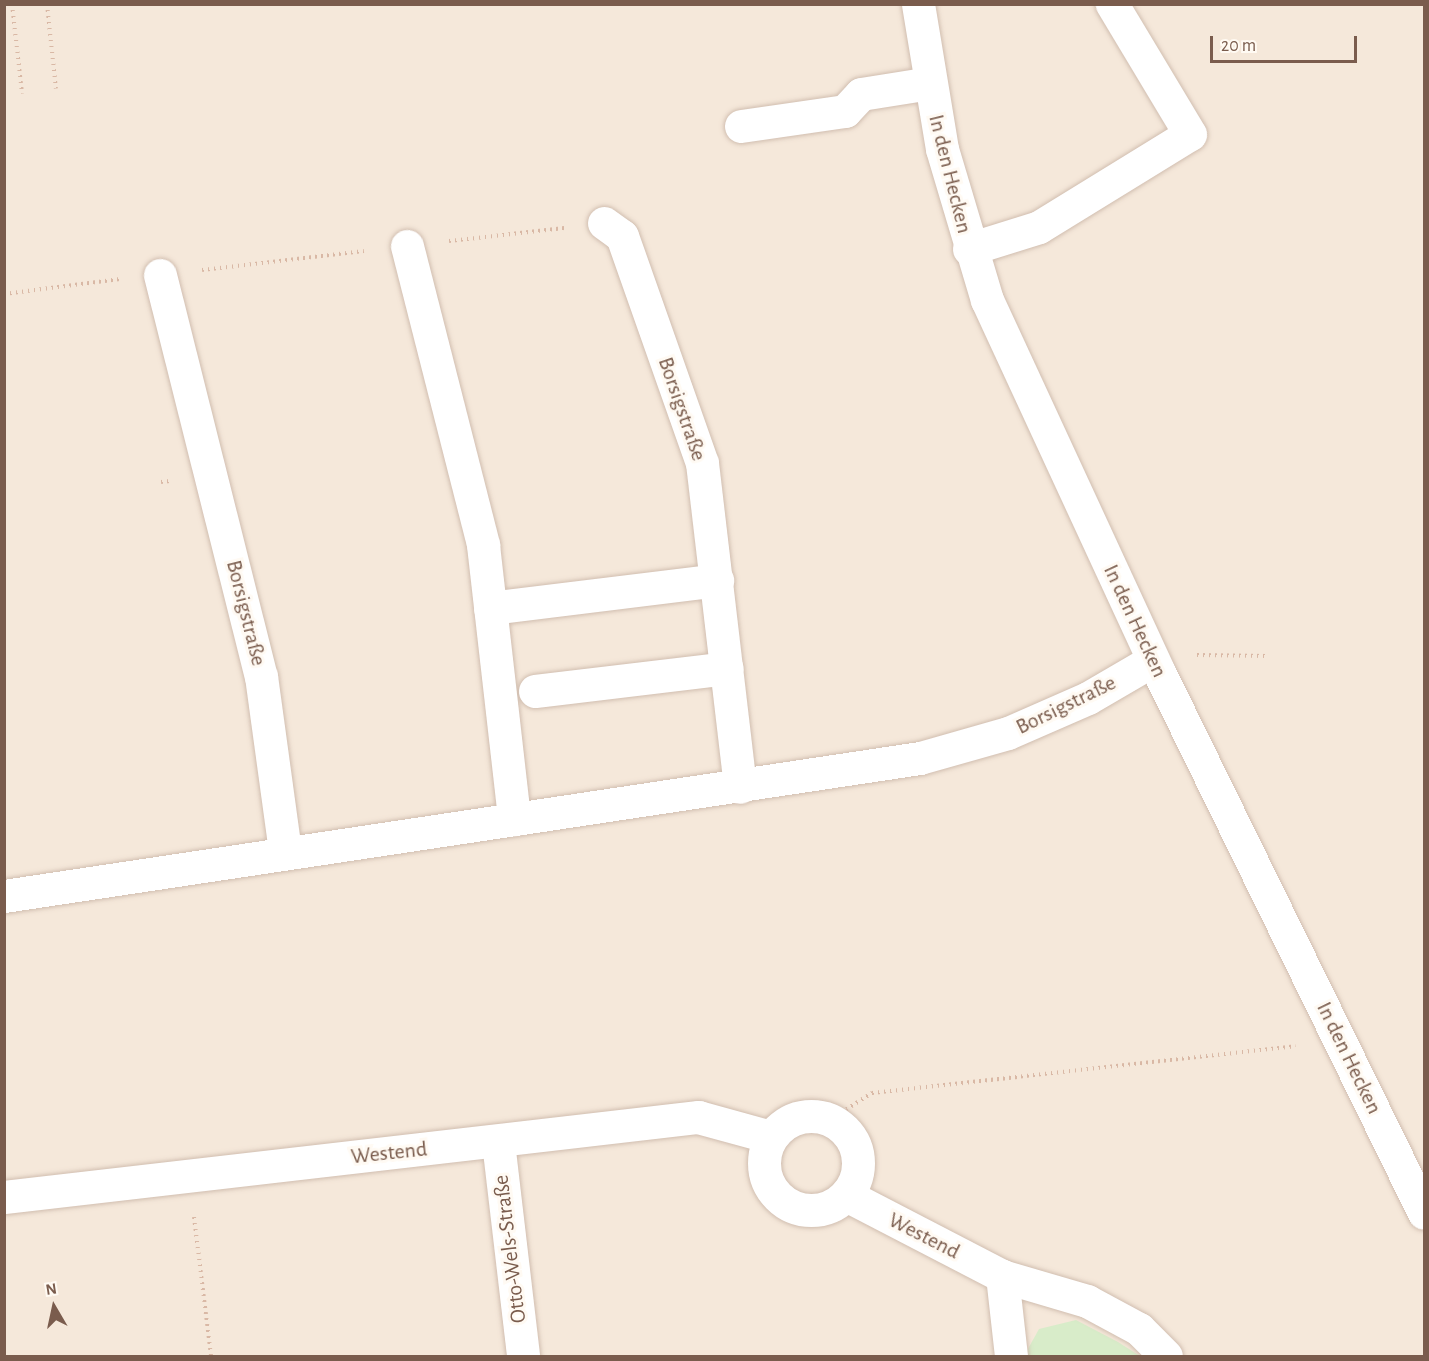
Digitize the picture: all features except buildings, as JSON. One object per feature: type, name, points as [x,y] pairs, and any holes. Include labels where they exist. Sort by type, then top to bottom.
[{"type":"street","name":"In den Hecken","points":[[918,4],[930,82],[969,249],[987,300],[1156,666],[1425,1213]]},
{"type":"street","points":[[969,249],[1039,227],[1190,135],[1112,4]]},
{"type":"street","points":[[741,126],[845,111],[861,94],[930,82]]},
{"type":"street","name":"Borsigstraße","points":[[604,223],[622,236],[702,463],[740,787]]},
{"type":"street","points":[[407,246],[483,545],[514,819]]},
{"type":"street","name":"Borsigstraße","points":[[160,275],[261,676],[285,851]]},
{"type":"street","points":[[490,608],[717,580]]},
{"type":"street","name":"Borsigstraße","points":[[4,896],[285,851],[740,787],[968,746],[1088,698],[1156,666]]},
{"type":"street","points":[[535,691],[727,668]]},
{"type":"street","points":[[808,1115],[831,1119],[849,1133],[858,1153],[857,1175],[846,1195],[826,1208],[803,1210],[782,1200],[767,1182],[763,1159],[771,1137],[787,1121],[808,1115]]},
{"type":"street","name":"Westend","points":[[4,1197],[189,1174],[498,1142],[698,1116],[771,1137]]},
{"type":"street","name":"Otto-Wels-Straße","points":[[498,1142],[523,1356]]},
{"type":"street","name":"Westend","points":[[846,1195],[1002,1276],[1087,1301],[1139,1329],[1166,1356]]},
{"type":"street","points":[[1002,1276],[1011,1356]]},
{"type":"path","points":[[12,4],[22,93]]},
{"type":"path","points":[[47,4],[56,89]]},
{"type":"path","points":[[4,294],[604,223]]},
{"type":"path","points":[[1156,666],[1189,656],[1268,656]]},
{"type":"path","points":[[831,1119],[872,1093],[1340,1041]]},
{"type":"path","points":[[189,1174],[211,1356]]},
{"type":"shaded area","points":[[5,5],[1424,5],[1424,1356],[5,1356]]},
{"type":"green space","points":[[1076,1320],[1140,1356],[1024,1356],[1039,1329]]}]
